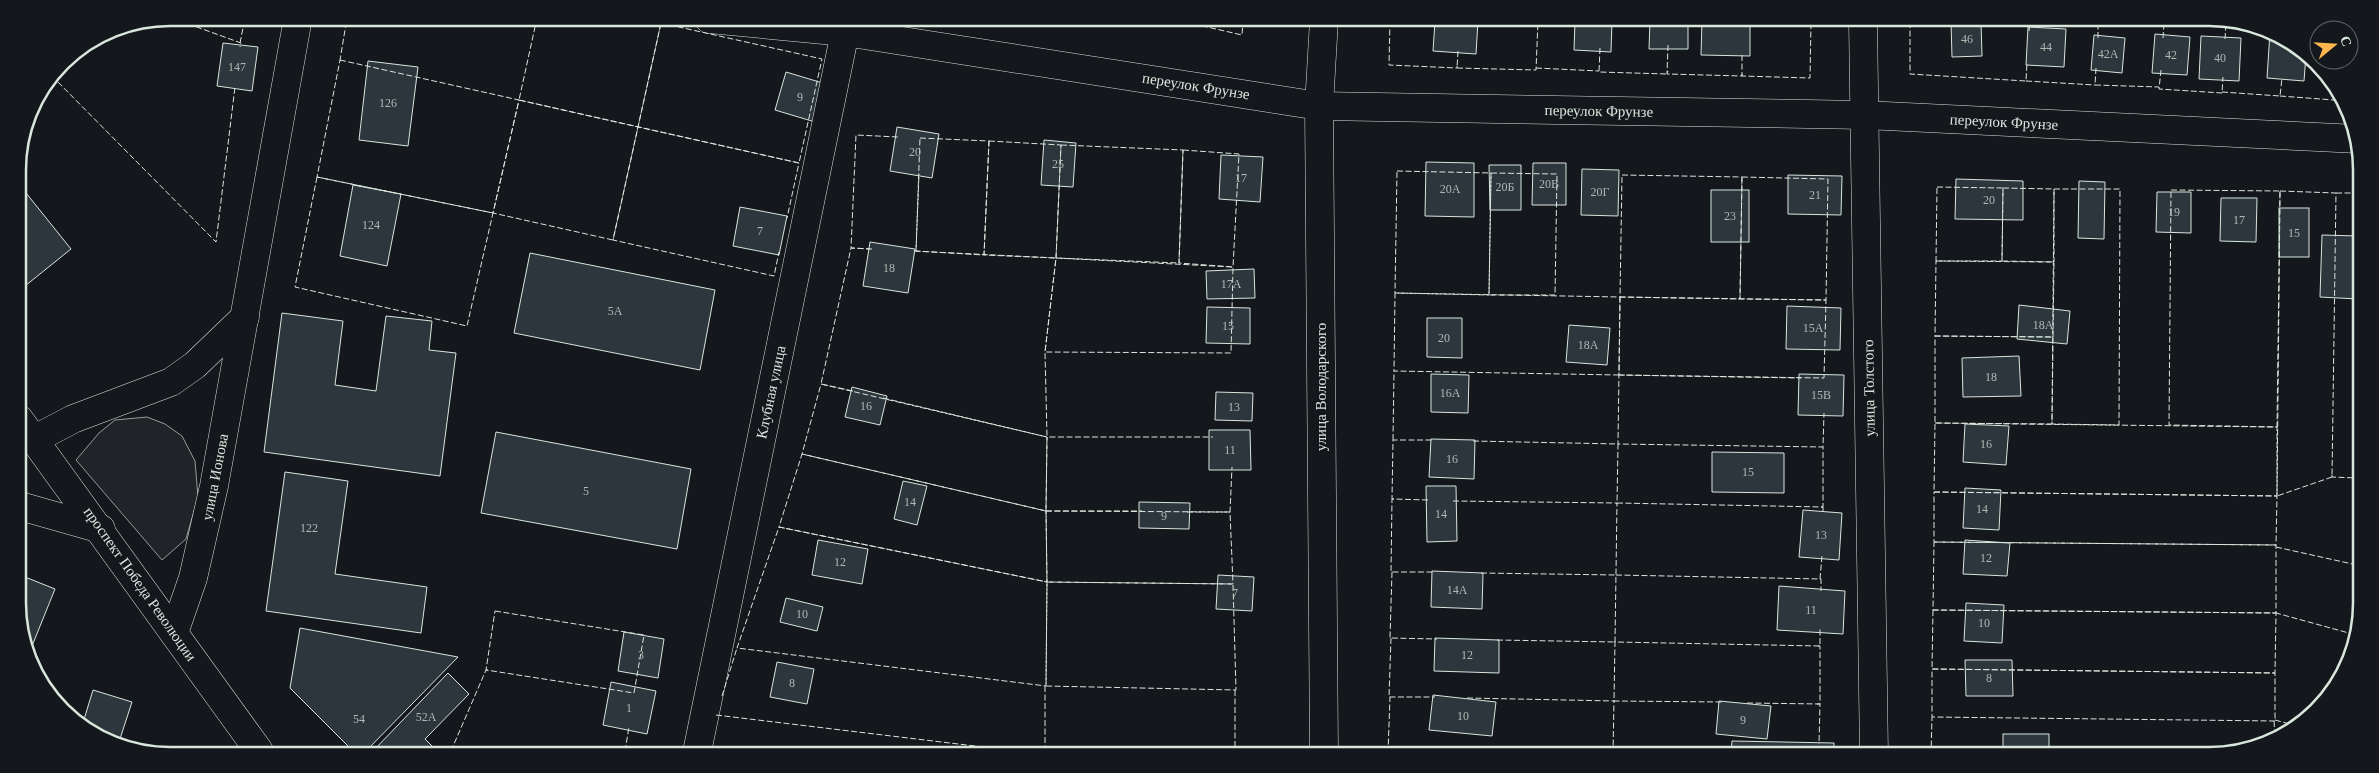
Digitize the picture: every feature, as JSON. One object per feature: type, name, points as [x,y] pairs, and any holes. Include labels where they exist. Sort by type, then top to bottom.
[{"type":"street","name":"улица Ионова","points":[[174,633],[196,569],[214,486],[297,26]]},
{"type":"street","name":"Клубная улица","points":[[698,747],[844,26]]},
{"type":"street","name":"переулок Фрунзе","points":[[850,26],[1319,106],[1866,115],[2349,139]]},
{"type":"street","name":"улица Володарского","points":[[1324,26],[1319,106],[1324,746]]},
{"type":"street","name":"улица Толстого","points":[[1863,26],[1866,115],[1874,746]]},
{"type":"street","points":[[27,429],[73,419],[171,382],[195,365],[245,317]]},
{"type":"street","name":"проспект Победа Революции","points":[[27,429],[258,747]]},
{"type":"street","points":[[26,508],[101,529]]},
{"type":"shaded area","points":[[147,417],[165,424],[182,436],[195,461],[198,497],[186,539],[162,560],[76,460],[99,433],[115,420]]},
{"type":"building","points":[[1435,26],[1478,26],[1476,54],[1433,51]]},
{"type":"building","points":[[1575,26],[1612,26],[1611,52],[1574,50]]},
{"type":"building","points":[[1650,26],[1688,26],[1688,49],[1649,49]]},
{"type":"building","points":[[1702,26],[1750,26],[1750,56],[1701,55]]},
{"type":"building","points":[[1951,26],[1981,26],[1982,56],[1952,57]]},
{"type":"building","points":[[2028,27],[2066,29],[2064,67],[2026,65]]},
{"type":"building","points":[[2155,34],[2190,37],[2187,75],[2152,73]]},
{"type":"building","points":[[2094,35],[2125,38],[2122,73],[2091,70]]},
{"type":"building","points":[[2201,36],[2241,38],[2239,81],[2199,79]]},
{"type":"building","points":[[2269,40],[2305,63],[2304,81],[2267,78]]},
{"type":"building","points":[[223,43],[258,47],[252,91],[217,86]]},
{"type":"building","points":[[368,61],[418,67],[408,146],[359,140]]},
{"type":"building","points":[[786,72],[826,84],[815,122],[775,110]]},
{"type":"building","points":[[897,127],[939,134],[932,178],[890,171]]},
{"type":"building","points":[[1044,140],[1076,143],[1073,187],[1041,185]]},
{"type":"building","points":[[1221,155],[1263,157],[1260,202],[1219,199]]},
{"type":"building","points":[[1426,162],[1474,163],[1474,217],[1425,216]]},
{"type":"building","points":[[1533,163],[1566,163],[1566,205],[1532,205]]},
{"type":"building","points":[[1489,165],[1521,165],[1521,210],[1490,210]]},
{"type":"building","points":[[1582,169],[1619,170],[1618,216],[1581,215]]},
{"type":"building","points":[[1788,175],[1842,176],[1841,215],[1788,214]]},
{"type":"building","points":[[1956,179],[2023,181],[2023,220],[1955,219]]},
{"type":"building","points":[[2079,181],[2105,182],[2104,239],[2078,238]]},
{"type":"building","points":[[353,185],[401,194],[387,266],[340,256]]},
{"type":"building","points":[[1711,190],[1749,190],[1749,242],[1711,242]]},
{"type":"building","points":[[2157,192],[2191,192],[2191,233],[2156,232]]},
{"type":"building","points":[[27,194],[71,249],[27,285]]},
{"type":"building","points":[[2221,198],[2257,198],[2256,242],[2220,241]]},
{"type":"building","points":[[740,207],[787,216],[779,255],[733,246]]},
{"type":"building","points":[[2279,208],[2309,208],[2309,257],[2279,257]]},
{"type":"building","points":[[2322,235],[2353,236],[2353,299],[2320,297]]},
{"type":"building","points":[[870,242],[915,249],[908,293],[863,286]]},
{"type":"building","points":[[530,253],[715,290],[700,370],[514,333]]},
{"type":"building","points":[[1254,269],[1255,298],[1207,299],[1206,271]]},
{"type":"building","points":[[2019,305],[2070,311],[2067,344],[2017,339]]},
{"type":"building","points":[[1787,306],[1841,308],[1840,350],[1786,349]]},
{"type":"building","points":[[1207,307],[1250,308],[1250,344],[1206,343]]},
{"type":"building","points":[[282,313],[343,321],[335,385],[376,391],[386,316],[432,321],[429,350],[456,353],[440,476],[264,452]]},
{"type":"building","points":[[1427,318],[1462,318],[1462,358],[1427,357]]},
{"type":"building","points":[[1569,325],[1610,328],[1607,365],[1566,362]]},
{"type":"building","points":[[2019,356],[2021,396],[1963,397],[1962,358]]},
{"type":"building","points":[[1431,374],[1469,375],[1468,413],[1431,412]]},
{"type":"building","points":[[1799,374],[1844,375],[1843,416],[1798,415]]},
{"type":"building","points":[[852,387],[887,396],[880,425],[845,417]]},
{"type":"building","points":[[1216,392],[1253,393],[1252,421],[1215,420]]},
{"type":"building","points":[[1965,424],[2009,426],[2006,465],[1963,462]]},
{"type":"building","points":[[1209,430],[1250,430],[1251,470],[1209,470]]},
{"type":"building","points":[[496,432],[691,469],[677,549],[481,513]]},
{"type":"building","points":[[1431,439],[1475,440],[1474,479],[1429,477]]},
{"type":"building","points":[[1712,452],[1784,453],[1784,493],[1712,492]]},
{"type":"building","points":[[285,472],[348,481],[335,574],[427,587],[421,633],[266,611]]},
{"type":"building","points":[[903,481],[927,486],[917,525],[894,519]]},
{"type":"building","points":[[1426,486],[1456,486],[1457,541],[1427,542]]},
{"type":"building","points":[[1965,488],[2001,490],[1999,530],[1963,528]]},
{"type":"building","points":[[1139,502],[1190,503],[1189,529],[1139,528]]},
{"type":"building","points":[[1803,510],[1842,513],[1839,560],[1799,557]]},
{"type":"building","points":[[818,540],[868,549],[862,584],[812,575]]},
{"type":"building","points":[[1965,540],[2010,543],[2007,576],[1963,574]]},
{"type":"building","points":[[1432,571],[1483,573],[1482,609],[1431,607]]},
{"type":"building","points":[[1218,575],[1254,577],[1252,611],[1216,609]]},
{"type":"building","points":[[26,577],[55,589],[33,644],[27,621]]},
{"type":"building","points":[[1779,586],[1845,591],[1843,634],[1777,630]]},
{"type":"building","points":[[786,598],[823,607],[817,631],[780,622]]},
{"type":"building","points":[[1966,603],[2004,605],[2002,643],[1964,641]]},
{"type":"building","points":[[300,628],[458,657],[370,747],[349,747],[290,688]]},
{"type":"building","points":[[624,632],[664,639],[658,678],[618,671]]},
{"type":"building","points":[[1435,638],[1499,640],[1499,673],[1434,671]]},
{"type":"building","points":[[1965,660],[2012,660],[2013,696],[1966,696]]},
{"type":"building","points":[[777,662],[814,669],[807,704],[770,697]]},
{"type":"building","points":[[448,673],[469,694],[425,739],[433,747],[377,747]]},
{"type":"building","points":[[611,682],[656,691],[647,734],[603,725]]},
{"type":"building","points":[[93,690],[132,702],[120,738],[107,732],[84,718]]},
{"type":"building","points":[[1433,695],[1496,702],[1492,736],[1429,730]]},
{"type":"building","points":[[1719,701],[1771,706],[1767,739],[1716,734]]},
{"type":"building","points":[[2003,734],[2049,734],[2049,746],[2003,746]]},
{"type":"building","points":[[1732,741],[1834,743],[1834,746],[1732,746]]},
{"type":"fence","points":[[194,26],[241,43],[240,47]]},
{"type":"fence","points":[[240,43],[243,26]]},
{"type":"fence","points":[[341,61],[346,26]]},
{"type":"fence","points":[[535,26],[519,100],[799,163],[787,218]]},
{"type":"fence","points":[[660,26],[613,240],[774,276],[779,252]]},
{"type":"fence","points":[[660,26],[638,127],[799,163],[822,59],[674,26]]},
{"type":"fence","points":[[1203,26],[1242,35],[1243,26]]},
{"type":"fence","points":[[1390,26],[1389,65],[1457,68],[1457,66]]},
{"type":"fence","points":[[1458,51],[1457,68],[1536,70],[1538,26]]},
{"type":"fence","points":[[1742,74],[1742,76],[1810,78],[1811,26]]},
{"type":"fence","points":[[1910,26],[1910,74],[2026,81],[2027,62]]},
{"type":"fence","points":[[2029,31],[2030,26]]},
{"type":"fence","points":[[2098,26],[2098,38]]},
{"type":"fence","points":[[2163,38],[2164,26]]},
{"type":"fence","points":[[2225,39],[2226,27]]},
{"type":"fence","points":[[1668,45],[1667,74],[1742,76],[1742,54]]},
{"type":"fence","points":[[1600,48],[1599,72],[1667,74],[1668,71]]},
{"type":"fence","points":[[340,60],[519,100],[493,213],[317,177],[340,60]]},
{"type":"fence","points":[[1536,68],[1599,71]]},
{"type":"fence","points":[[2096,68],[2095,85],[2159,87]]},
{"type":"fence","points":[[2161,70],[2159,89],[2222,93],[2223,77]]},
{"type":"fence","points":[[2222,92],[2280,96],[2282,78]]},
{"type":"fence","points":[[57,81],[216,242],[235,87]]},
{"type":"fence","points":[[2026,81],[2095,85]]},
{"type":"fence","points":[[2280,96],[2334,100]]},
{"type":"fence","points":[[519,100],[638,127],[613,240],[493,213],[519,100]]},
{"type":"fence","points":[[872,249],[851,248],[856,135],[898,137]]},
{"type":"fence","points":[[920,138],[989,141],[984,255],[916,251],[920,138]]},
{"type":"fence","points":[[989,141],[1061,145],[1056,258],[984,255],[989,141]]},
{"type":"fence","points":[[1061,145],[1183,150],[1179,263],[1056,258],[1061,145]]},
{"type":"fence","points":[[1183,150],[1239,154],[1233,267],[1179,263],[1183,150]]},
{"type":"fence","points":[[1397,171],[1491,173],[1489,295],[1395,293],[1397,171]]},
{"type":"fence","points":[[1491,173],[1557,174],[1555,295],[1489,295],[1491,173]]},
{"type":"fence","points":[[916,251],[919,174]]},
{"type":"fence","points":[[1622,175],[1742,177],[1740,299],[1620,297],[1622,175]]},
{"type":"fence","points":[[317,177],[493,213],[467,326],[295,287],[317,177]]},
{"type":"fence","points":[[1742,177],[1828,179],[1826,300],[1740,299],[1742,177]]},
{"type":"fence","points":[[1937,187],[2003,188],[2002,261],[1936,261],[1937,187]]},
{"type":"fence","points":[[2003,188],[2054,189],[2054,262],[2002,261],[2003,188]]},
{"type":"fence","points":[[2054,189],[2120,189],[2119,425],[2052,424],[2054,189]]},
{"type":"fence","points":[[2171,190],[2280,191],[2277,427],[2169,425],[2171,190]]},
{"type":"fence","points":[[2280,191],[2336,193],[2332,477],[2277,496],[2280,191]]},
{"type":"fence","points":[[2336,193],[2353,193]]},
{"type":"fence","points":[[853,391],[821,384],[851,248],[870,249]]},
{"type":"fence","points":[[883,398],[1047,437],[1045,352],[1056,258],[912,251]]},
{"type":"fence","points":[[1056,258],[1233,267],[1231,353],[1045,352],[1056,258]]},
{"type":"fence","points":[[1936,261],[2054,262],[2053,337],[1935,336],[1936,261]]},
{"type":"fence","points":[[1619,375],[1394,371],[1395,293],[1620,297],[1618,444],[1823,447],[1824,413]]},
{"type":"fence","points":[[1620,297],[1826,300],[1824,378],[1619,375],[1620,297]]},
{"type":"fence","points":[[1935,336],[2053,337],[2052,424],[1935,423],[1935,336]]},
{"type":"fence","points":[[1393,440],[1394,371]]},
{"type":"fence","points":[[1619,375],[1801,378]]},
{"type":"fence","points":[[821,384],[1047,437],[1046,511],[802,454],[821,384]]},
{"type":"fence","points":[[1935,423],[2277,427],[2277,496],[1934,492],[1935,423]]},
{"type":"fence","points":[[1046,511],[1047,437],[1213,437]]},
{"type":"fence","points":[[1394,499],[1392,499],[1393,440],[1433,440]]},
{"type":"fence","points":[[1473,441],[1618,444],[1617,504]]},
{"type":"fence","points":[[1821,507],[1823,507],[1823,447]]},
{"type":"fence","points":[[1046,511],[1047,582],[779,527],[802,454],[1046,511],[1142,511]]},
{"type":"fence","points":[[1187,512],[1230,512],[1232,467]]},
{"type":"fence","points":[[2332,475],[2332,477],[2353,478]]},
{"type":"fence","points":[[1934,492],[2277,496],[2276,545],[1934,542],[1934,492]]},
{"type":"fence","points":[[1428,500],[1392,499],[1391,572],[1433,572]]},
{"type":"fence","points":[[1453,501],[1617,503],[1615,642],[1820,646],[1820,629]]},
{"type":"fence","points":[[1617,503],[1823,507],[1823,513]]},
{"type":"fence","points":[[1046,511],[1230,512],[1233,584],[1047,582],[1046,511]]},
{"type":"fence","points":[[779,527],[1047,582],[1046,686],[737,648],[779,527]]},
{"type":"fence","points":[[1934,542],[2276,545],[2276,613],[1933,610],[1934,542]]},
{"type":"fence","points":[[2276,547],[2353,564]]},
{"type":"fence","points":[[1820,579],[1822,556]]},
{"type":"fence","points":[[1392,572],[1390,638],[1437,639]]},
{"type":"fence","points":[[1481,573],[1616,575]]},
{"type":"fence","points":[[1616,575],[1821,579],[1821,591]]},
{"type":"fence","points":[[1047,582],[1233,584],[1236,690],[1046,686],[1047,582]]},
{"type":"fence","points":[[1933,610],[2276,613],[2275,673],[1932,669],[1933,610]]},
{"type":"fence","points":[[495,611],[644,635],[634,693],[486,670],[495,611]]},
{"type":"fence","points":[[2276,612],[2349,633]]},
{"type":"fence","points":[[1391,638],[1389,697],[1435,697]]},
{"type":"fence","points":[[1497,640],[1615,642]]},
{"type":"fence","points":[[1615,641],[1614,701],[1722,702]]},
{"type":"fence","points":[[1747,703],[1820,704],[1820,646],[1818,646]]},
{"type":"fence","points":[[722,696],[737,648]]},
{"type":"fence","points":[[1932,669],[2275,673],[2275,721],[1932,717],[1932,669]]},
{"type":"fence","points":[[453,747],[486,670],[488,670]]},
{"type":"fence","points":[[1045,686],[1045,747]]},
{"type":"fence","points":[[1235,690],[1235,746]]},
{"type":"fence","points":[[1388,746],[1390,697]]},
{"type":"fence","points":[[1467,698],[1615,701]]},
{"type":"fence","points":[[1613,746],[1614,700]]},
{"type":"fence","points":[[1817,704],[1820,704],[1819,744]]},
{"type":"fence","points":[[716,715],[980,747]]},
{"type":"fence","points":[[1931,746],[1932,717]]},
{"type":"fence","points":[[2275,720],[2287,723]]},
{"type":"fence","points":[[2274,721],[2275,730]]},
{"type":"fence","points":[[626,747],[629,727]]}]
